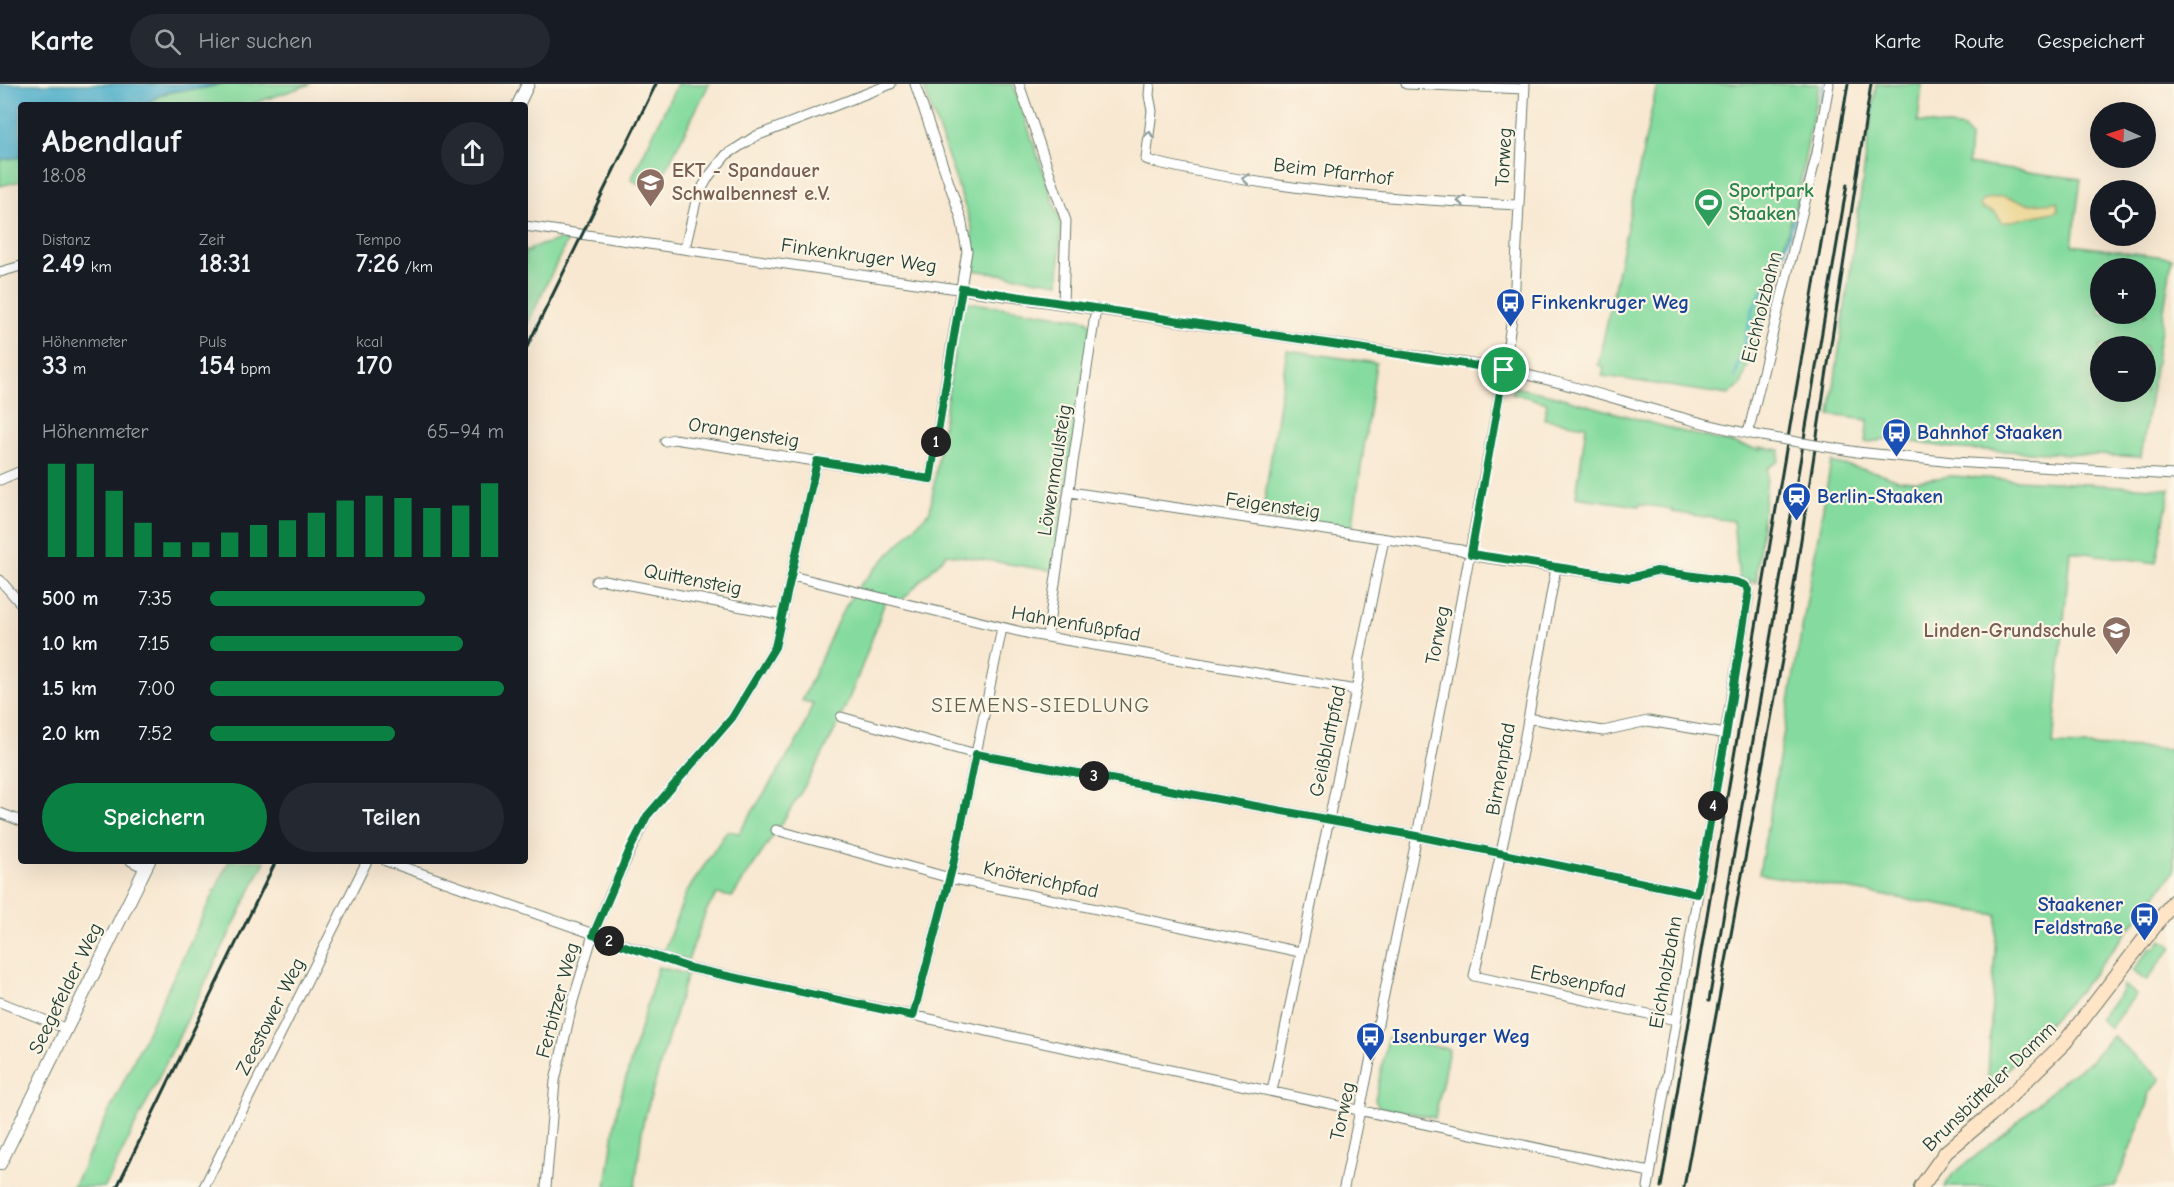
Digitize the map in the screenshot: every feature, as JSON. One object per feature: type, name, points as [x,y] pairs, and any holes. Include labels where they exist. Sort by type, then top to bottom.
[{"type":"main road","name":"Brunsbütteler Damm","points":[[1921,1187],[1946,1152],[1995,1111],[2065,1042],[2174,901]]},
{"type":"street","points":[[519,102],[528,84]]},
{"type":"street","points":[[685,248],[697,197],[709,176],[726,155],[756,136],[891,84]]},
{"type":"street","points":[[817,461],[930,479],[967,251],[964,230],[915,84]]},
{"type":"street","points":[[1019,84],[1066,221],[1063,303]]},
{"type":"street","name":"Beim Pfarrhof","points":[[1150,84],[1149,95],[1152,111],[1146,159],[1189,170],[1357,194],[1519,205]]},
{"type":"street","points":[[1406,84],[1525,86]]},
{"type":"street","name":"Eichholzbahn","points":[[1748,433],[1817,153],[1829,84]]},
{"type":"street","name":"Torweg","points":[[1344,1187],[1417,836],[1504,370],[1514,305],[1525,86]]},
{"type":"street","name":"Finkenkruger Weg","points":[[528,226],[962,288],[1504,370],[1578,387],[1685,420],[1857,452],[1957,463],[2174,475]]},
{"type":"street","points":[[0,272],[18,267]]},
{"type":"street","name":"Löwenmaulsteig","points":[[1047,637],[1096,308]]},
{"type":"street","name":"Orangensteig","points":[[665,441],[674,439],[817,461]]},
{"type":"street","name":"Ferbitzer Weg","points":[[546,1187],[550,1117],[560,1052],[593,935],[630,849],[647,816],[732,718],[775,647],[817,461]]},
{"type":"street","points":[[0,480],[18,472]]},
{"type":"street","name":"Feigensteig","points":[[1070,492],[1461,550],[1471,554],[1556,568],[1629,578],[1656,571],[1736,582],[1748,587]]},
{"type":"street","name":"Geißblattpfad","points":[[1272,1091],[1330,820],[1340,757],[1356,690],[1359,661],[1384,539]]},
{"type":"street","name":"Birnenpfad","points":[[1474,976],[1502,853],[1556,568]]},
{"type":"street","name":"Hahnenfußpfad","points":[[792,576],[1002,628],[1356,690]]},
{"type":"street","name":"Quittensteig","points":[[596,581],[604,579],[783,615]]},
{"type":"street","points":[[0,580],[18,601]]},
{"type":"street","name":"Eichholzbahn","points":[[1648,1187],[1726,735],[1749,593],[1748,587]]},
{"type":"street","points":[[913,1016],[950,878],[1002,628]]},
{"type":"street","points":[[841,717],[976,754],[1417,836],[1697,894]]},
{"type":"street","points":[[1527,718],[1603,731],[1648,721],[1726,735]]},
{"type":"street","points":[[0,813],[18,820]]},
{"type":"street","name":"Knöterichpfad","points":[[776,830],[950,878],[1300,952]]},
{"type":"street","name":"Zeestower Weg","points":[[204,1187],[366,864]]},
{"type":"street","points":[[394,864],[690,968],[1650,1172]]},
{"type":"street","name":"Seegefelder Weg","points":[[0,1164],[147,865]]},
{"type":"street","name":"Erbsenpfad","points":[[1474,976],[1676,1020]]},
{"type":"street","points":[[0,1002],[67,1029]]},
{"type":"green space","points":[[220,84],[311,84],[258,102],[149,102],[163,94]]},
{"type":"green space","points":[[677,84],[709,84],[655,191],[631,180]]},
{"type":"green space","points":[[1013,84],[1061,223],[1059,283],[973,270],[972,227],[923,85]]},
{"type":"green space","name":"Sportpark Staaken","points":[[1657,84],[1819,84],[1797,200],[1781,255],[1780,271],[1741,385],[1728,395],[1602,376],[1604,367],[1598,365]]},
{"type":"green space","points":[[1876,84],[1922,84],[1918,122],[1964,128],[1970,138],[1968,164],[2081,179],[2072,245],[2172,258],[2156,361],[2156,336],[2090,336],[2090,402],[2150,402],[2141,457],[1959,449],[1892,439],[1865,442],[1868,420],[1830,415]]},
{"type":"green space","points":[[18,157],[18,182],[0,186],[0,160]]},
{"type":"green space","points":[[569,237],[528,323],[528,252],[531,248]]},
{"type":"green space","points":[[967,302],[1087,320],[1091,325],[1053,571],[947,554],[902,600],[856,589],[930,511],[961,306]]},
{"type":"green space","points":[[1287,350],[1376,363],[1352,530],[1262,517]]},
{"type":"green space","points":[[1514,387],[1552,395],[1684,432],[1761,450],[1759,447],[1780,450],[1779,461],[1768,468],[1756,582],[1739,579],[1733,521],[1671,512],[1672,509],[1576,497],[1586,426],[1544,419],[1547,403],[1512,393]]},
{"type":"green space","points":[[1831,462],[1879,473],[1898,480],[1916,481],[1951,476],[2170,489],[2156,563],[2070,551],[2053,745],[2174,749],[2174,872],[2082,988],[1987,1091],[1997,915],[1759,874]]},
{"type":"green space","points":[[853,594],[885,601],[853,690],[818,762],[783,821],[732,897],[717,894],[706,911],[688,960],[663,953],[686,893],[727,831],[739,833],[801,735],[813,703],[802,701],[840,616]]},
{"type":"green space","points":[[228,864],[264,864],[105,1187],[73,1187]]},
{"type":"green space","points":[[2162,940],[2172,947],[2146,981],[2133,971],[2151,947],[2154,949]]},
{"type":"green space","points":[[658,967],[687,974],[643,1123],[635,1187],[606,1187],[617,1109]]},
{"type":"green space","points":[[2123,985],[2136,994],[2110,1028],[2099,1019],[2122,991]]},
{"type":"green space","points":[[2112,1036],[2161,1079],[2150,1092],[2148,1103],[2115,1187],[1944,1187],[1953,1174],[2005,1133],[2069,1075],[2091,1061]]},
{"type":"green space","points":[[1388,1037],[1449,1049],[1435,1118],[1379,1107],[1375,1100]]},
{"type":"sand","points":[[2002,196],[2031,204],[2057,202],[2058,211],[2003,223],[1995,212],[1981,208],[1980,203]]},
{"type":"water","points":[[0,84],[220,84],[163,94],[149,102],[18,102],[18,157],[0,160]]},
{"type":"waterway","points":[[1813,143],[1824,84]]},
{"type":"waterway","points":[[1735,377],[1754,306],[1782,258],[1799,205],[1812,150]]},
{"type":"railway","points":[[528,345],[656,84]]},
{"type":"railway","points":[[1661,1187],[1848,84]]},
{"type":"railway","points":[[1684,1187],[1785,644],[1871,84]]},
{"type":"railway","points":[[1709,1001],[1847,184]]},
{"type":"railway","points":[[117,1187],[275,864]]},
{"type":"place","name":"EKT - Spandauer Schwalbennest e.V.","points":[[651,208]]},
{"type":"place","name":"Sportpark Staaken","points":[[1708,228]]},
{"type":"place","name":"Finkenkruger Weg","points":[[1510,328]]},
{"type":"place","name":"Bahnhof Staaken","points":[[1896,458]]},
{"type":"place","name":"Berlin-Staaken","points":[[1796,522]]},
{"type":"place","name":"Linden-Grundschule","points":[[2117,656]]},
{"type":"place","name":"Staakener Feldstraße","points":[[2144,942]]},
{"type":"place","name":"Isenburger Weg","points":[[1371,1062]]},
{"type":"district","name":"SIEMENS-SIEDLUNG","points":[[1041,705]]},
{"type":"route","points":[[962,288],[1504,370],[1471,554],[1629,578],[1656,571],[1666,572],[1736,582],[1748,587],[1749,593],[1726,735],[1697,894],[1417,836],[976,754],[947,891],[913,1016],[669,963],[593,935],[630,849],[647,816],[732,718],[746,699],[775,647],[817,461],[930,479],[962,288]]}]
